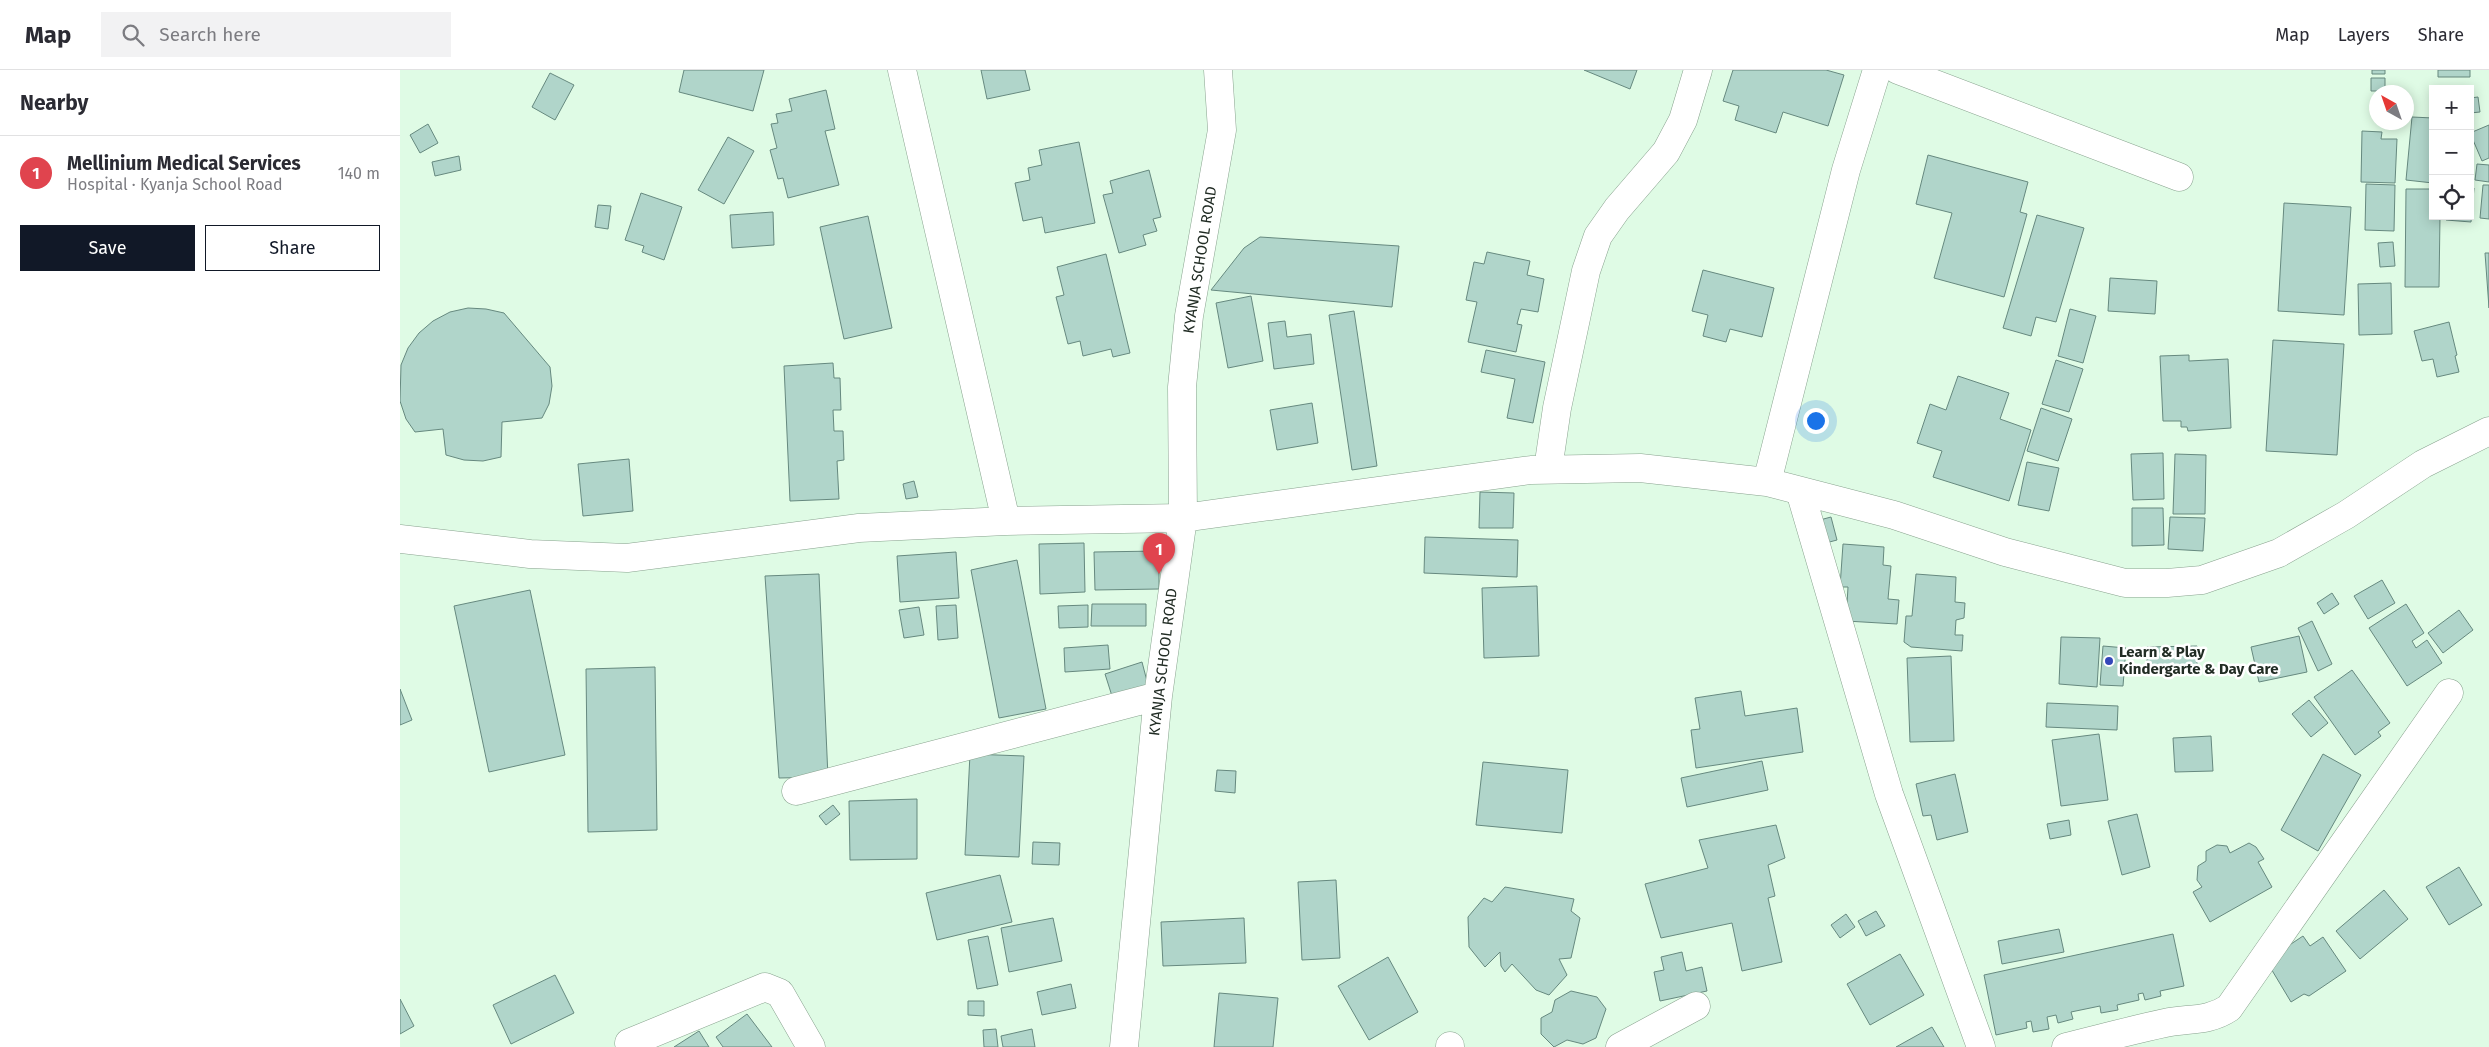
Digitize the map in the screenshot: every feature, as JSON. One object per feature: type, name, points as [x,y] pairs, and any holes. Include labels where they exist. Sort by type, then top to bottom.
[{"type":"street","points":[[902,70],[1006,521]]},
{"type":"street","name":"KYANJA SCHOOL ROAD","points":[[1124,1047],[1158,696],[1183,518],[1182,387],[1189,316],[1222,130],[1218,70]]},
{"type":"street","points":[[1548,469],[1557,408],[1586,271],[1598,236],[1617,209],[1666,152],[1683,120],[1698,70]]},
{"type":"street","points":[[1767,482],[1846,170],[1877,70]]},
{"type":"street","points":[[1898,70],[2179,177]]},
{"type":"street","points":[[400,540],[530,554],[627,558],[859,528],[1006,521],[1183,518],[1548,469],[1640,468],[1767,482],[1894,516],[2005,552],[2125,584],[2167,583],[2202,580],[2279,554],[2346,515],[2423,464],[2489,431]]},
{"type":"street","points":[[1800,491],[1889,794],[1980,1047]]},
{"type":"street","points":[[2066,1047],[2167,1022],[2197,1020],[2217,1016],[2228,1008],[2449,693]]},
{"type":"street","points":[[796,791],[1158,696]]},
{"type":"street","points":[[629,1042],[764,986],[780,993],[811,1047]]},
{"type":"street","points":[[1620,1047],[1696,1006]]},
{"type":"building","points":[[684,70],[764,70],[753,111],[679,92]]},
{"type":"building","points":[[981,70],[1025,70],[1030,90],[987,99]]},
{"type":"building","points":[[1584,70],[1637,70],[1630,89]]},
{"type":"building","points":[[1733,70],[1826,70],[1844,75],[1828,126],[1783,112],[1776,133],[1735,120],[1739,106],[1723,101]]},
{"type":"building","points":[[2372,70],[2385,70],[2385,74],[2372,74]]},
{"type":"building","points":[[2438,70],[2470,70],[2470,77],[2438,77]]},
{"type":"building","points":[[550,73],[574,85],[555,120],[532,107]]},
{"type":"building","points":[[2371,78],[2385,78],[2385,85],[2371,85]]},
{"type":"building","points":[[826,90],[835,129],[825,131],[839,185],[788,198],[783,178],[778,179],[770,150],[777,148],[771,124],[778,123],[776,114],[792,111],[789,99]]},
{"type":"building","points":[[2478,97],[2480,112],[2474,113],[2474,98]]},
{"type":"building","points":[[2414,117],[2429,118],[2429,183],[2406,180],[2411,130],[2414,130]]},
{"type":"building","points":[[428,124],[438,143],[420,153],[410,135]]},
{"type":"building","points":[[2489,125],[2489,158],[2482,161],[2474,142],[2474,131]]},
{"type":"building","points":[[2362,131],[2382,132],[2381,139],[2397,139],[2395,183],[2361,182]]},
{"type":"building","points":[[728,137],[754,151],[724,204],[698,190]]},
{"type":"building","points":[[1079,142],[1095,223],[1045,233],[1042,217],[1023,221],[1015,183],[1030,180],[1028,168],[1042,165],[1039,150]]},
{"type":"building","points":[[1928,155],[2028,182],[2020,212],[2027,214],[2004,297],[1934,278],[1952,213],[1916,204]]},
{"type":"building","points":[[459,156],[461,170],[435,176],[432,162]]},
{"type":"building","points":[[2477,164],[2489,165],[2489,182],[2475,180]]},
{"type":"building","points":[[1149,170],[1161,217],[1153,219],[1157,231],[1143,235],[1146,245],[1119,253],[1103,195],[1113,193],[1110,181]]},
{"type":"building","points":[[2366,184],[2395,185],[2394,231],[2365,230]]},
{"type":"building","points":[[2483,185],[2489,185],[2489,219],[2480,218]]},
{"type":"building","points":[[2406,189],[2429,189],[2429,220],[2440,220],[2439,287],[2405,287]]},
{"type":"building","points":[[641,193],[682,207],[664,260],[642,252],[644,246],[625,240]]},
{"type":"building","points":[[2284,203],[2351,207],[2344,315],[2278,311]]},
{"type":"building","points":[[598,205],[611,206],[608,229],[595,227]]},
{"type":"building","points":[[773,212],[774,245],[732,248],[730,215]]},
{"type":"building","points":[[2037,215],[2084,228],[2056,322],[2036,317],[2031,336],[2003,328]]},
{"type":"building","points":[[868,216],[892,328],[844,339],[820,227]]},
{"type":"building","points":[[2446,220],[2471,220],[2471,222]]},
{"type":"building","points":[[1260,237],[1399,246],[1392,307],[1211,290],[1244,248]]},
{"type":"building","points":[[2393,242],[2395,266],[2380,267],[2378,243]]},
{"type":"building","points":[[1487,252],[1530,261],[1527,275],[1544,279],[1538,312],[1521,309],[1517,324],[1522,325],[1516,352],[1468,342],[1477,302],[1466,300],[1474,262],[1484,264]]},
{"type":"building","points":[[2485,253],[2489,253],[2489,308]]},
{"type":"building","points":[[1106,254],[1130,353],[1113,357],[1111,349],[1083,356],[1080,341],[1068,344],[1056,297],[1064,295],[1057,267]]},
{"type":"building","points":[[1703,270],[1774,288],[1762,337],[1730,329],[1726,342],[1703,336],[1708,315],[1692,311]]},
{"type":"building","points":[[2110,278],[2157,281],[2155,314],[2108,311]]},
{"type":"building","points":[[2391,283],[2392,334],[2359,335],[2358,284]]},
{"type":"building","points":[[1251,296],[1263,361],[1228,368],[1216,303]]},
{"type":"building","points":[[468,308],[504,313],[550,367],[552,386],[549,404],[542,418],[502,422],[501,457],[483,461],[464,460],[446,455],[443,429],[415,432],[406,419],[400,401],[401,365],[408,348],[419,333],[433,321],[450,312]]},
{"type":"building","points":[[2070,309],[2096,316],[2083,363],[2058,356]]},
{"type":"building","points":[[1354,311],[1377,466],[1352,470],[1329,315]]},
{"type":"building","points":[[1285,321],[1287,337],[1311,334],[1314,364],[1274,369],[1268,323]]},
{"type":"building","points":[[2449,322],[2459,372],[2437,377],[2433,359],[2422,361],[2414,331]]},
{"type":"building","points":[[2273,340],[2344,344],[2337,455],[2266,451]]},
{"type":"building","points":[[1486,350],[1545,362],[1533,423],[1507,418],[1515,379],[1481,372]]},
{"type":"building","points":[[2189,355],[2189,361],[2228,359],[2231,428],[2188,431],[2187,427],[2181,427],[2181,421],[2163,421],[2160,356]]},
{"type":"building","points":[[2056,360],[2083,369],[2069,412],[2042,404]]},
{"type":"building","points":[[833,363],[834,378],[840,378],[841,410],[833,410],[834,431],[843,431],[844,460],[837,461],[839,499],[790,501],[784,366]]},
{"type":"building","points":[[1958,376],[2009,393],[2000,419],[2031,430],[2009,501],[1933,477],[1942,451],[1917,443],[1930,404],[1946,410]]},
{"type":"building","points":[[1312,403],[1318,443],[1277,450],[1270,410]]},
{"type":"building","points":[[2041,408],[2072,419],[2058,461],[2027,451]]},
{"type":"building","points":[[2163,453],[2164,499],[2133,500],[2131,454]]},
{"type":"building","points":[[2175,454],[2206,455],[2205,514],[2173,514]]},
{"type":"building","points":[[629,459],[633,511],[583,516],[578,464]]},
{"type":"building","points":[[2027,462],[2059,468],[2049,511],[2018,505]]},
{"type":"building","points":[[914,481],[918,497],[906,499],[903,484]]},
{"type":"building","points":[[1480,492],[1514,493],[1513,528],[1479,528]]},
{"type":"building","points":[[2132,508],[2163,508],[2164,545],[2132,546]]},
{"type":"building","points":[[1831,517],[1837,540],[1822,544],[1816,521]]},
{"type":"building","points":[[2170,517],[2205,518],[2203,551],[2168,549]]},
{"type":"building","points":[[1425,537],[1518,540],[1517,577],[1424,573]]},
{"type":"building","points":[[1084,543],[1085,592],[1040,594],[1039,544]]},
{"type":"building","points":[[1843,544],[1884,547],[1883,565],[1891,566],[1888,599],[1899,600],[1897,624],[1846,621],[1848,587],[1840,587]]},
{"type":"building","points":[[1159,551],[1159,589],[1095,590],[1094,552]]},
{"type":"building","points":[[956,552],[959,598],[900,602],[897,556]]},
{"type":"building","points":[[1017,560],[1046,709],[999,718],[971,570]]},
{"type":"building","points":[[819,574],[828,777],[779,778],[765,576]]},
{"type":"building","points":[[1916,574],[1956,577],[1955,602],[1965,603],[1964,618],[1956,620],[1955,635],[1963,635],[1962,651],[1911,647],[1904,642],[1906,616],[1912,616]]},
{"type":"building","points":[[2382,580],[2395,603],[2368,619],[2354,596]]},
{"type":"building","points":[[1537,586],[1539,656],[1484,658],[1482,588]]},
{"type":"building","points":[[530,590],[565,755],[489,772],[454,606]]},
{"type":"building","points":[[2332,593],[2339,604],[2324,614],[2317,603]]},
{"type":"building","points":[[1092,604],[1146,604],[1146,626],[1091,626]]},
{"type":"building","points":[[2406,604],[2424,633],[2412,641],[2416,648],[2427,640],[2442,663],[2407,686],[2369,628]]},
{"type":"building","points":[[956,605],[958,638],[938,640],[936,606]]},
{"type":"building","points":[[1088,605],[1088,627],[1059,628],[1058,606]]},
{"type":"building","points":[[919,607],[924,635],[904,638],[899,610]]},
{"type":"building","points":[[2459,610],[2473,630],[2443,653],[2428,633]]},
{"type":"building","points":[[2312,621],[2332,664],[2318,671],[2298,628]]},
{"type":"building","points":[[2299,636],[2307,672],[2259,682],[2251,647]]},
{"type":"building","points":[[2061,637],[2100,638],[2097,687],[2059,684]]},
{"type":"building","points":[[1108,645],[1110,669],[1065,672],[1064,648]]},
{"type":"building","points":[[2103,646],[2126,648],[2123,686],[2100,685]]},
{"type":"building","points":[[2197,646],[2197,671],[2147,672],[2147,647]]},
{"type":"building","points":[[1951,656],[1954,741],[1910,742],[1907,658]]},
{"type":"building","points":[[1142,662],[1148,685],[1112,696],[1105,674]]},
{"type":"building","points":[[655,667],[657,830],[588,832],[586,669]]},
{"type":"building","points":[[2352,670],[2390,723],[2378,732],[2381,736],[2355,755],[2314,697]]},
{"type":"building","points":[[400,689],[412,720],[400,725]]},
{"type":"building","points":[[1741,691],[1745,716],[1797,708],[1803,752],[1696,768],[1691,730],[1700,729],[1695,698]]},
{"type":"building","points":[[2309,700],[2328,723],[2311,737],[2292,714]]},
{"type":"building","points":[[2047,703],[2118,706],[2117,730],[2046,727]]},
{"type":"building","points":[[2099,734],[2108,800],[2061,806],[2052,740]]},
{"type":"building","points":[[2211,736],[2213,771],[2175,772],[2173,738]]},
{"type":"building","points":[[970,754],[1024,756],[1019,857],[965,855]]},
{"type":"building","points":[[2323,754],[2361,775],[2318,851],[2281,830]]},
{"type":"building","points":[[1762,761],[1768,790],[1687,807],[1681,778]]},
{"type":"building","points":[[1483,762],[1568,770],[1562,833],[1476,825]]},
{"type":"building","points":[[1217,770],[1236,771],[1235,793],[1215,791]]},
{"type":"building","points":[[1955,774],[1968,832],[1937,840],[1931,815],[1923,816],[1916,784]]},
{"type":"building","points":[[917,799],[917,859],[850,860],[849,801]]},
{"type":"building","points":[[833,805],[840,814],[826,825],[819,816]]},
{"type":"building","points":[[2137,814],[2150,867],[2122,875],[2108,821]]},
{"type":"building","points":[[2069,820],[2071,835],[2050,839],[2047,824]]},
{"type":"building","points":[[1776,825],[1785,858],[1768,865],[1775,896],[1768,898],[1782,962],[1742,971],[1732,923],[1661,938],[1645,884],[1708,868],[1699,840]]},
{"type":"building","points":[[1033,842],[1060,843],[1059,865],[1032,864]]},
{"type":"building","points":[[2249,843],[2256,847],[2264,859],[2258,862],[2272,887],[2210,922],[2193,892],[2202,887],[2197,880],[2198,866],[2206,861],[2206,851],[2217,845],[2227,846],[2230,853]]},
{"type":"building","points":[[2459,867],[2482,905],[2449,925],[2426,887]]},
{"type":"building","points":[[1000,875],[1012,922],[937,940],[926,893]]},
{"type":"building","points":[[1336,880],[1340,958],[1302,960],[1298,882]]},
{"type":"building","points":[[1505,887],[1574,899],[1571,911],[1580,918],[1571,958],[1559,959],[1567,975],[1549,995],[1536,990],[1512,964],[1505,972],[1501,966],[1500,952],[1485,967],[1469,947],[1468,917],[1484,898],[1492,902]]},
{"type":"building","points":[[2384,890],[2408,919],[2360,959],[2336,931]]},
{"type":"building","points":[[1876,911],[1885,926],[1866,936],[1858,921]]},
{"type":"building","points":[[1846,914],[1855,927],[1840,938],[1831,925]]},
{"type":"building","points":[[1053,918],[1062,961],[1009,972],[1001,928]]},
{"type":"building","points":[[1244,918],[1246,963],[1163,966],[1161,922]]},
{"type":"building","points":[[2059,929],[2064,952],[2002,964],[1998,941]]},
{"type":"building","points":[[2173,934],[2184,986],[2160,991],[2161,996],[2145,1000],[2143,993],[2138,994],[2139,1000],[2117,1005],[2118,1010],[2101,1013],[2100,1006],[2071,1012],[2073,1019],[2058,1023],[2056,1015],[2047,1017],[2049,1029],[2033,1032],[2031,1021],[2026,1022],[2027,1028],[1996,1035],[1984,975]]},
{"type":"building","points":[[988,936],[998,985],[977,989],[968,940]]},
{"type":"building","points":[[2303,936],[2310,946],[2323,937],[2346,971],[2309,996],[2304,994],[2291,1002],[2270,967],[2273,956]]},
{"type":"building","points":[[1682,952],[1686,971],[1702,967],[1707,991],[1660,1001],[1654,972],[1664,970],[1661,957]]},
{"type":"building","points":[[1900,954],[1924,995],[1870,1025],[1847,984]]},
{"type":"building","points":[[1388,957],[1418,1012],[1369,1040],[1338,986]]},
{"type":"building","points":[[555,975],[574,1013],[511,1044],[493,1005]]},
{"type":"building","points":[[1071,984],[1076,1008],[1042,1015],[1037,992]]},
{"type":"building","points":[[1571,991],[1597,997],[1606,1009],[1596,1038],[1583,1044],[1567,1040],[1554,1047],[1541,1034],[1541,1018],[1552,1012],[1555,1000]]},
{"type":"building","points":[[1219,993],[1278,998],[1273,1047],[1214,1047]]},
{"type":"building","points":[[400,999],[414,1026],[400,1034]]},
{"type":"building","points":[[968,1001],[984,1001],[984,1016],[968,1015]]},
{"type":"building","points":[[747,1014],[772,1047],[723,1047],[716,1037]]},
{"type":"building","points":[[1932,1027],[1944,1047],[1896,1047]]},
{"type":"building","points":[[996,1029],[998,1047],[984,1047],[983,1030]]},
{"type":"building","points":[[1032,1029],[1035,1047],[1003,1047],[1001,1036]]},
{"type":"building","points":[[699,1031],[709,1047],[674,1047]]},
{"type":"place","name":"Mellinium Medical Services","points":[[1159,574]]},
{"type":"place","name":"Learn & Play Kindergarte & Day Care","points":[[2109,661]]}]
